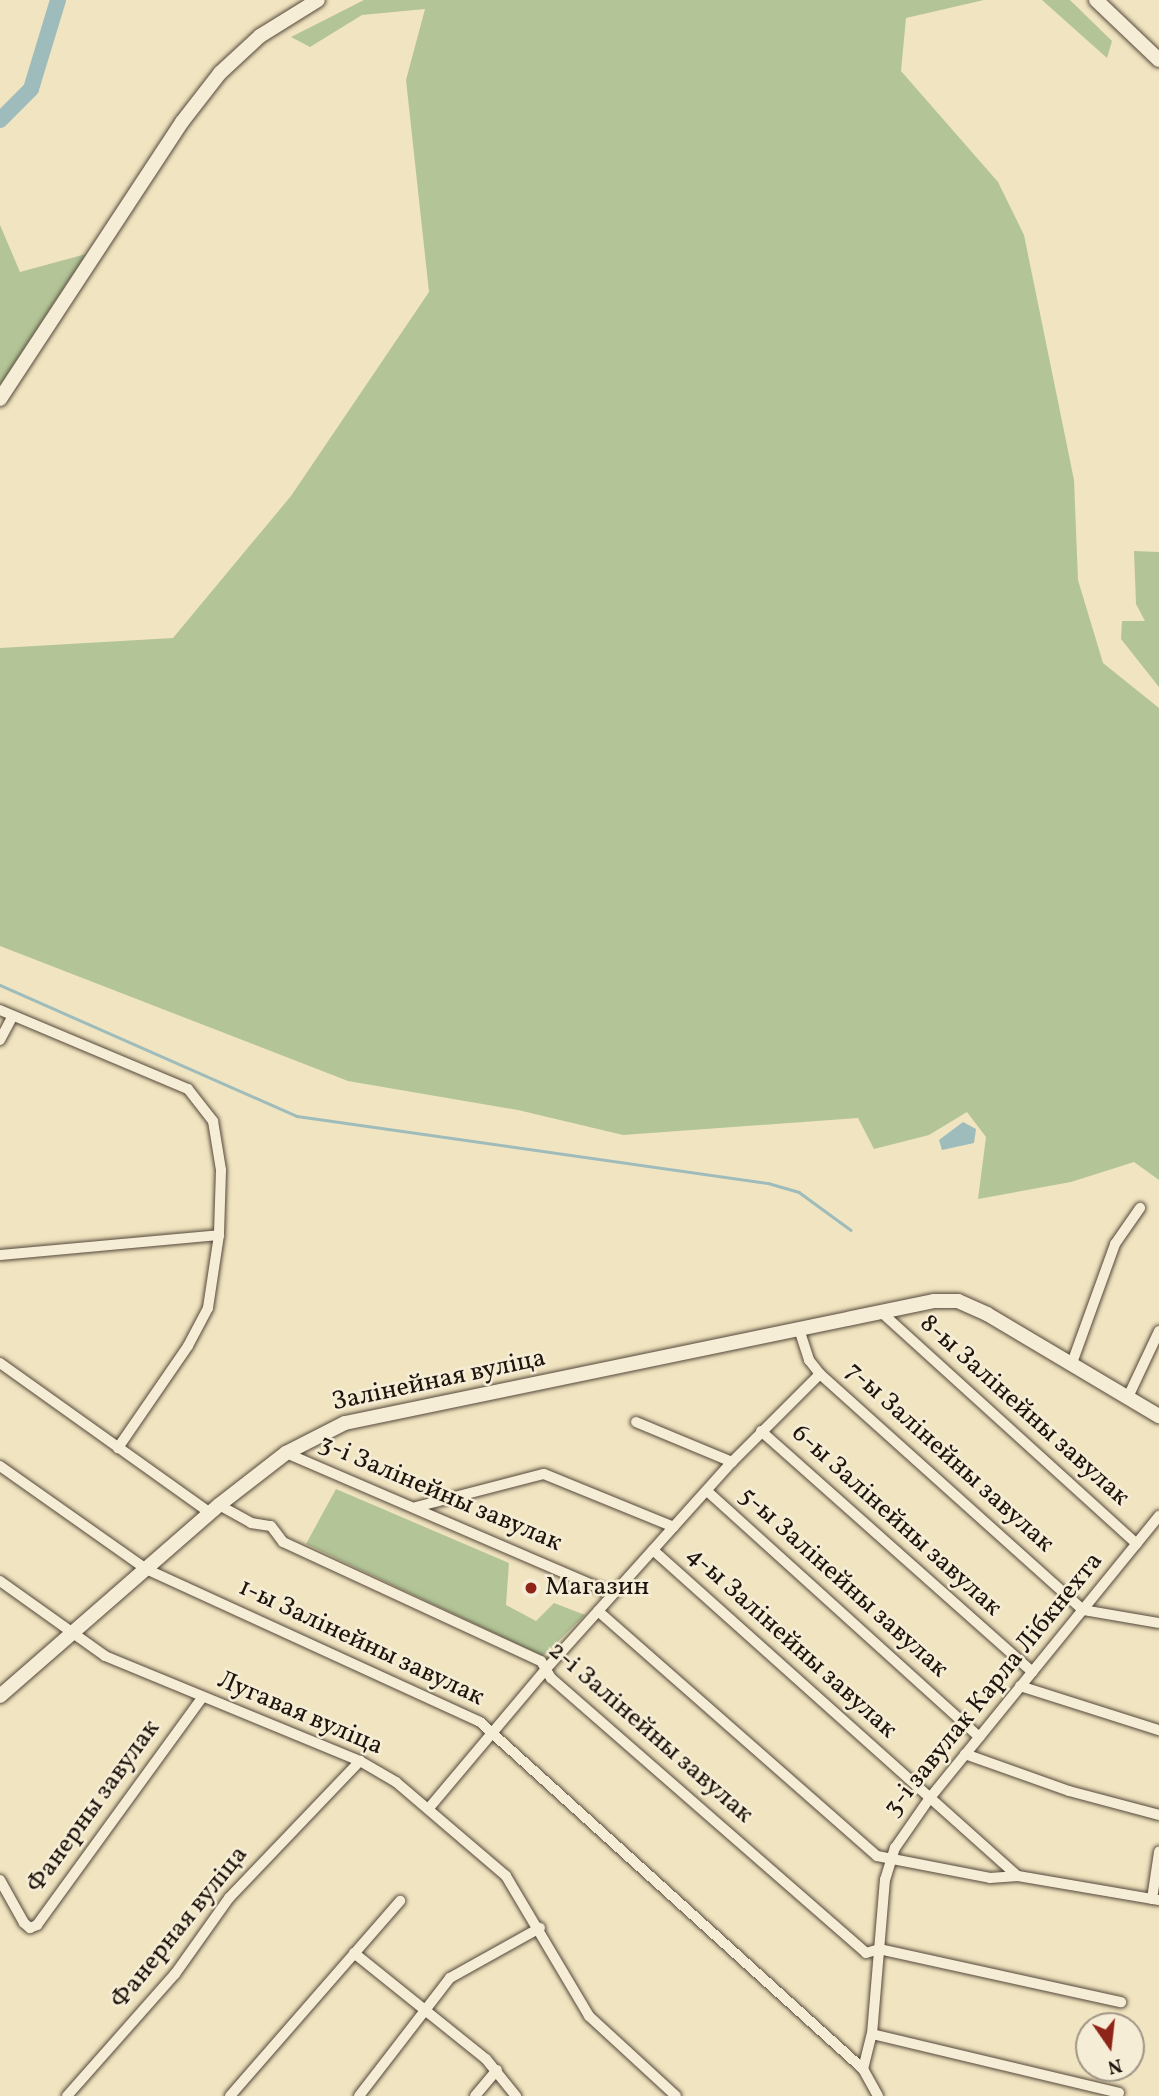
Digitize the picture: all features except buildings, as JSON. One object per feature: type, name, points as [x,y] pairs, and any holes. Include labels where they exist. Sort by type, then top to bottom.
[{"type":"street","points":[[0,399],[182,122],[213,83],[260,36],[318,0]]},
{"type":"street","points":[[1096,0],[1159,60]]},
{"type":"street","points":[[0,1010],[188,1089],[214,1121],[221,1170],[219,1235],[208,1308],[188,1346],[118,1448]]},
{"type":"street","points":[[0,1040],[13,1016]]},
{"type":"street","points":[[1072,1363],[1115,1244],[1140,1208]]},
{"type":"street","points":[[0,1255],[219,1235]]},
{"type":"street","name":"Залінейная вуліца","points":[[0,1696],[74,1636],[215,1509],[286,1453],[345,1423],[934,1301],[958,1301],[1072,1363],[1159,1416]]},
{"type":"street","name":"8-ы Залінейны завулак","points":[[880,1312],[1137,1544]]},
{"type":"street","name":"7-ы Залінейны завулак","points":[[799,1329],[809,1360],[820,1374],[1083,1610]]},
{"type":"street","points":[[1128,1397],[1159,1331]]},
{"type":"street","name":"2-і Залінейны завулак","points":[[0,1363],[118,1448],[215,1509],[271,1526],[282,1542],[541,1661],[551,1678],[866,1953],[879,1950]]},
{"type":"street","points":[[429,1808],[613,1594],[732,1462],[820,1374]]},
{"type":"street","name":"5-ы Залінейны завулак","points":[[636,1422],[732,1462]]},
{"type":"street","name":"6-ы Залінейны завулак","points":[[761,1432],[1032,1672]]},
{"type":"street","name":"3-і Залінейны завулак","points":[[286,1453],[613,1594]]},
{"type":"street","name":"1-ы Залінейны завулак","points":[[0,1465],[146,1569],[407,1685],[480,1722],[863,2069]]},
{"type":"street","name":"4-ы Залінейны завулак","points":[[416,1507],[544,1474],[674,1527]]},
{"type":"street","name":"5-ы Залінейны завулак","points":[[707,1491],[979,1737]]},
{"type":"street","name":"3-і завулак Карла Лібкнехта","points":[[863,2069],[872,2034],[890,1860],[902,1833],[1159,1516]]},
{"type":"street","name":"4-ы Залінейны завулак","points":[[653,1550],[1018,1876]]},
{"type":"street","name":"Лугавая вуліца","points":[[0,1581],[105,1656],[360,1761],[429,1808],[506,1876],[540,1928],[589,2015],[676,2096]]},
{"type":"street","points":[[1083,1610],[1159,1623]]},
{"type":"street","points":[[598,1611],[877,1856],[990,1878],[1018,1876],[1155,1900],[1159,1852]]},
{"type":"street","points":[[1020,1686],[1159,1730]]},
{"type":"street","name":"Фанерны завулак","points":[[0,1880],[24,1923],[30,1928],[37,1925],[202,1698]]},
{"type":"street","points":[[965,1754],[1069,1791],[1159,1815]]},
{"type":"street","name":"Фанерная вуліца","points":[[67,2096],[175,1974],[229,1898],[360,1761]]},
{"type":"street","points":[[230,2096],[400,1900]]},
{"type":"street","points":[[359,2096],[450,1978],[540,1928]]},
{"type":"street","points":[[879,1950],[1121,2002]]},
{"type":"street","points":[[354,1954],[497,2070],[516,2096]]},
{"type":"street","points":[[872,2034],[1119,2093]]},
{"type":"street","points":[[863,2069],[878,2096]]},
{"type":"street","points":[[475,2096],[497,2070]]},
{"type":"green space","points":[[364,0],[984,0],[906,18],[901,71],[998,182],[1024,235],[1074,480],[1078,580],[1103,663],[1159,708],[1159,1180],[1134,1162],[1071,1182],[978,1199],[986,1137],[967,1112],[929,1135],[874,1149],[858,1118],[623,1135],[518,1110],[348,1081],[0,946],[0,648],[173,638],[291,496],[429,292],[406,80],[425,9],[362,15],[310,47],[291,37]]},
{"type":"green space","points":[[1042,0],[1070,0],[1112,41],[1107,58]]},
{"type":"green space","points":[[0,225],[20,272],[86,254],[0,385]]},
{"type":"green space","points":[[1134,551],[1159,552],[1159,687],[1121,639],[1122,621],[1145,621],[1136,604]]},
{"type":"green space","points":[[336,1489],[509,1563],[506,1605],[536,1621],[554,1603],[585,1615],[543,1656],[306,1544]]},
{"type":"water","points":[[963,1122],[976,1129],[974,1143],[942,1150],[939,1140]]},
{"type":"waterway","points":[[0,120],[31,89],[58,0]]},
{"type":"waterway","points":[[0,985],[297,1116],[768,1183],[799,1192],[851,1230]]},
{"type":"place","name":"Магазин","points":[[531,1588]]}]
